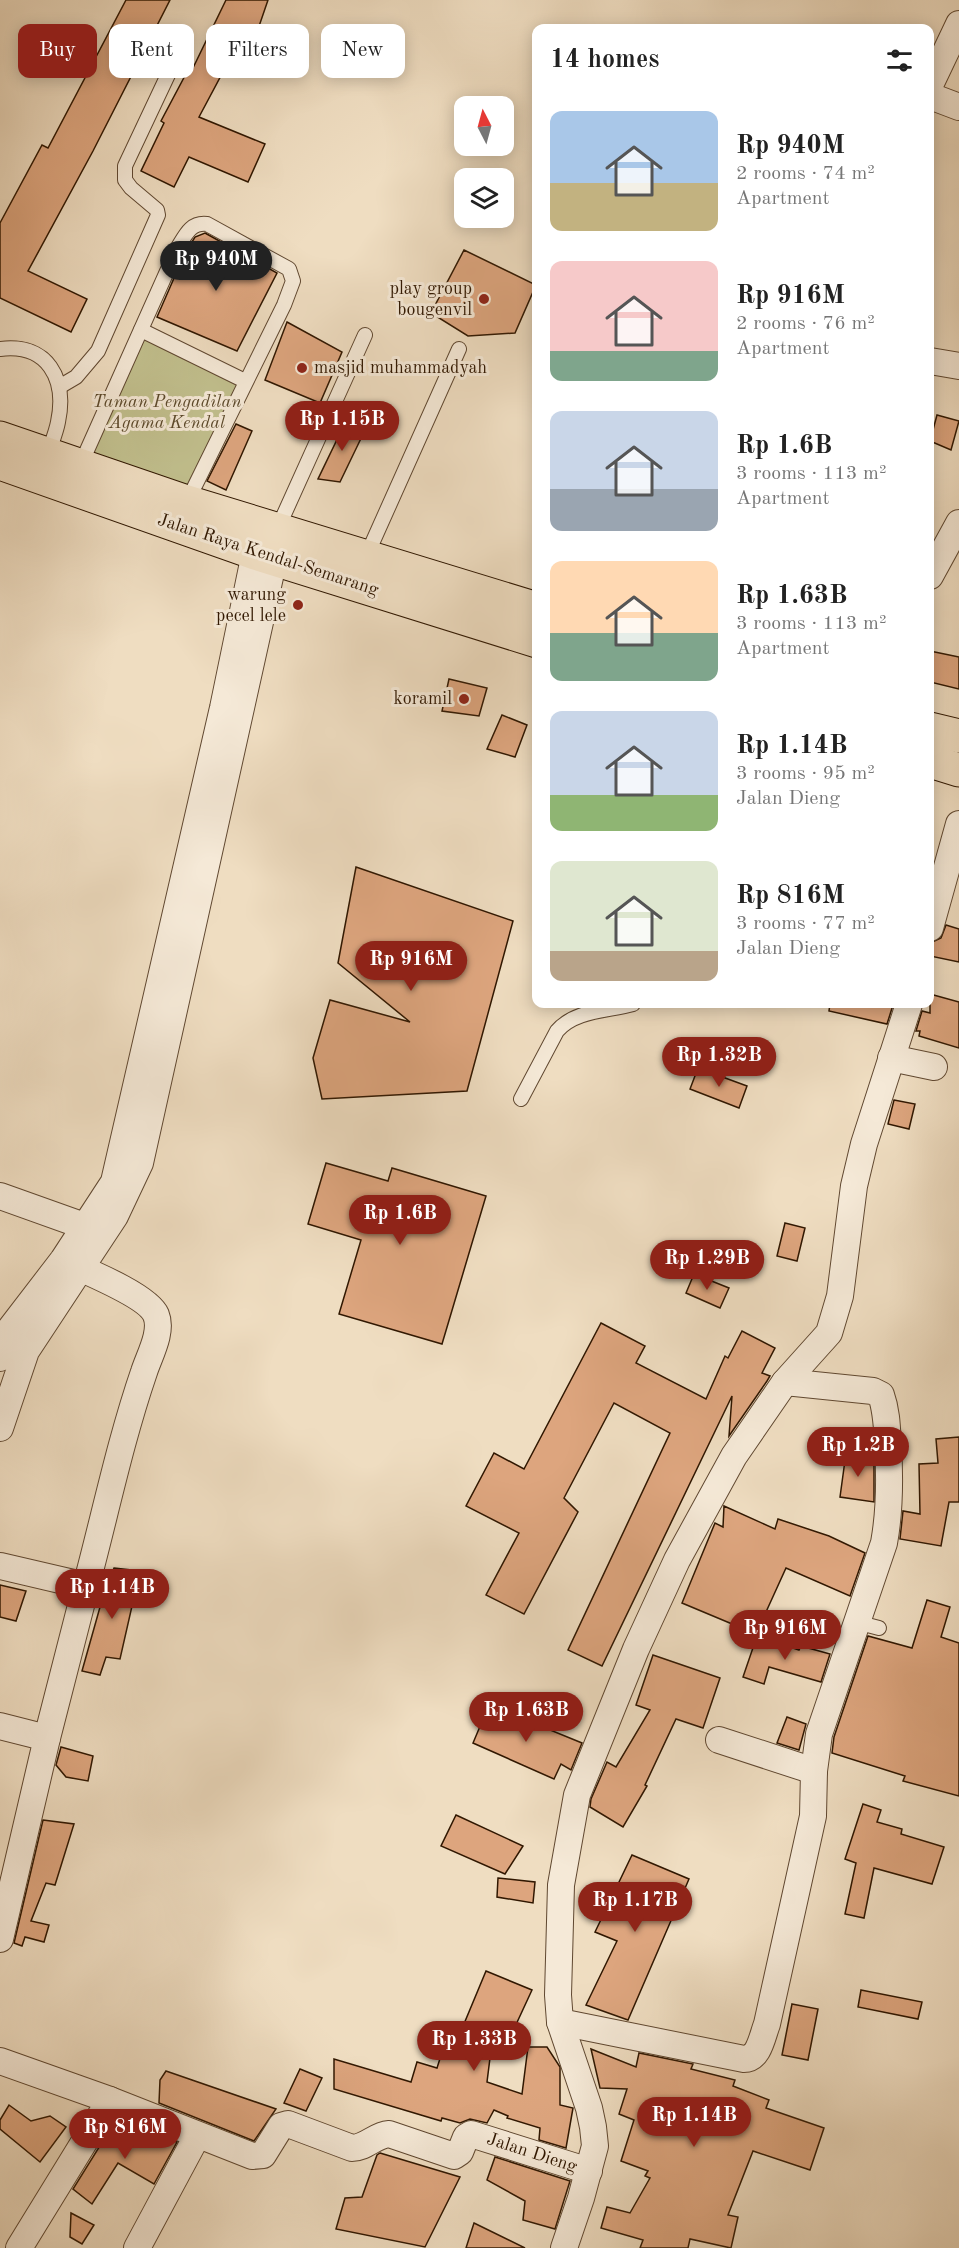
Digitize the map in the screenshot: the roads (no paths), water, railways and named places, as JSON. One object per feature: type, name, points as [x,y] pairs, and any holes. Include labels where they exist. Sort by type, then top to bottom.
[{"type":"highway","name":"Jalan Raya Kendal-Semarang","points":[[0,438],[187,502],[269,547],[366,557],[532,607]]},
{"type":"highway","name":"Jalan Raya Kendal-Semarang","points":[[0,463],[269,547],[532,639]]},
{"type":"highway","points":[[934,730],[959,736]]},
{"type":"highway","points":[[934,762],[959,770]]},
{"type":"street","points":[[934,77],[959,24]]},
{"type":"street","points":[[934,98],[959,107]]},
{"type":"street","points":[[934,362],[959,366]]},
{"type":"street","points":[[934,569],[959,523]]},
{"type":"street","points":[[0,1428],[10,1352],[94,1229],[114,1182],[179,944],[269,547]]},
{"type":"street","points":[[934,914],[959,824]]},
{"type":"street","points":[[564,2248],[595,2146],[593,2127],[560,2022],[557,1968],[561,1885],[577,1795],[636,1649],[677,1560],[735,1456],[785,1382],[829,1333],[840,1296],[854,1186],[864,1144],[908,1008]]},
{"type":"street","points":[[891,1058],[934,1067]]},
{"type":"street","points":[[0,1196],[94,1229]]},
{"type":"street","points":[[0,1939],[47,1738],[86,1586],[137,1393],[158,1325],[154,1312],[138,1296],[72,1264]]},
{"type":"street","points":[[560,2022],[744,2059],[753,2058],[767,2024],[813,1816],[814,1770],[819,1734],[868,1625],[889,1513],[886,1414],[881,1395],[873,1391],[785,1382]]},
{"type":"street","points":[[0,1566],[86,1586]]},
{"type":"street","points":[[0,1726],[47,1738]]},
{"type":"street","points":[[719,1740],[814,1770]]},
{"type":"street","points":[[2,2066],[110,2100],[196,2136],[137,2248]]},
{"type":"street","points":[[19,2248],[110,2100]]},
{"type":"street","name":"Jalan Dieng","points":[[196,2136],[257,2157],[263,2155],[281,2126],[288,2124],[352,2148],[359,2148],[382,2134],[389,2134],[454,2156],[460,2152],[466,2137],[471,2134],[588,2171]]},
{"type":"lane","points":[[58,387],[76,377],[98,351],[158,215],[157,210],[125,180],[125,166],[166,78]]},
{"type":"lane","points":[[80,466],[177,249],[192,226],[198,223],[207,224],[289,269],[293,274],[293,281],[284,305],[187,502]]},
{"type":"lane","points":[[141,330],[245,381]]},
{"type":"lane","points":[[269,547],[365,335]]},
{"type":"lane","points":[[0,349],[29,350],[47,361],[58,387],[60,402],[58,422],[48,455]]},
{"type":"lane","points":[[366,557],[459,349]]},
{"type":"lane","points":[[521,1099],[557,1031],[564,1023],[576,1017],[615,1008]]},
{"type":"place","name":"play group bougenvil","points":[[484,299]]},
{"type":"place","name":"masjid muhammadyah","points":[[302,368]]},
{"type":"place","name":"warung pecel lele","points":[[298,605]]},
{"type":"place","name":"koramil","points":[[464,699]]},
{"type":"park label","name":"Taman Pengadilan Agama Kendal","points":[[167,412]]}]
